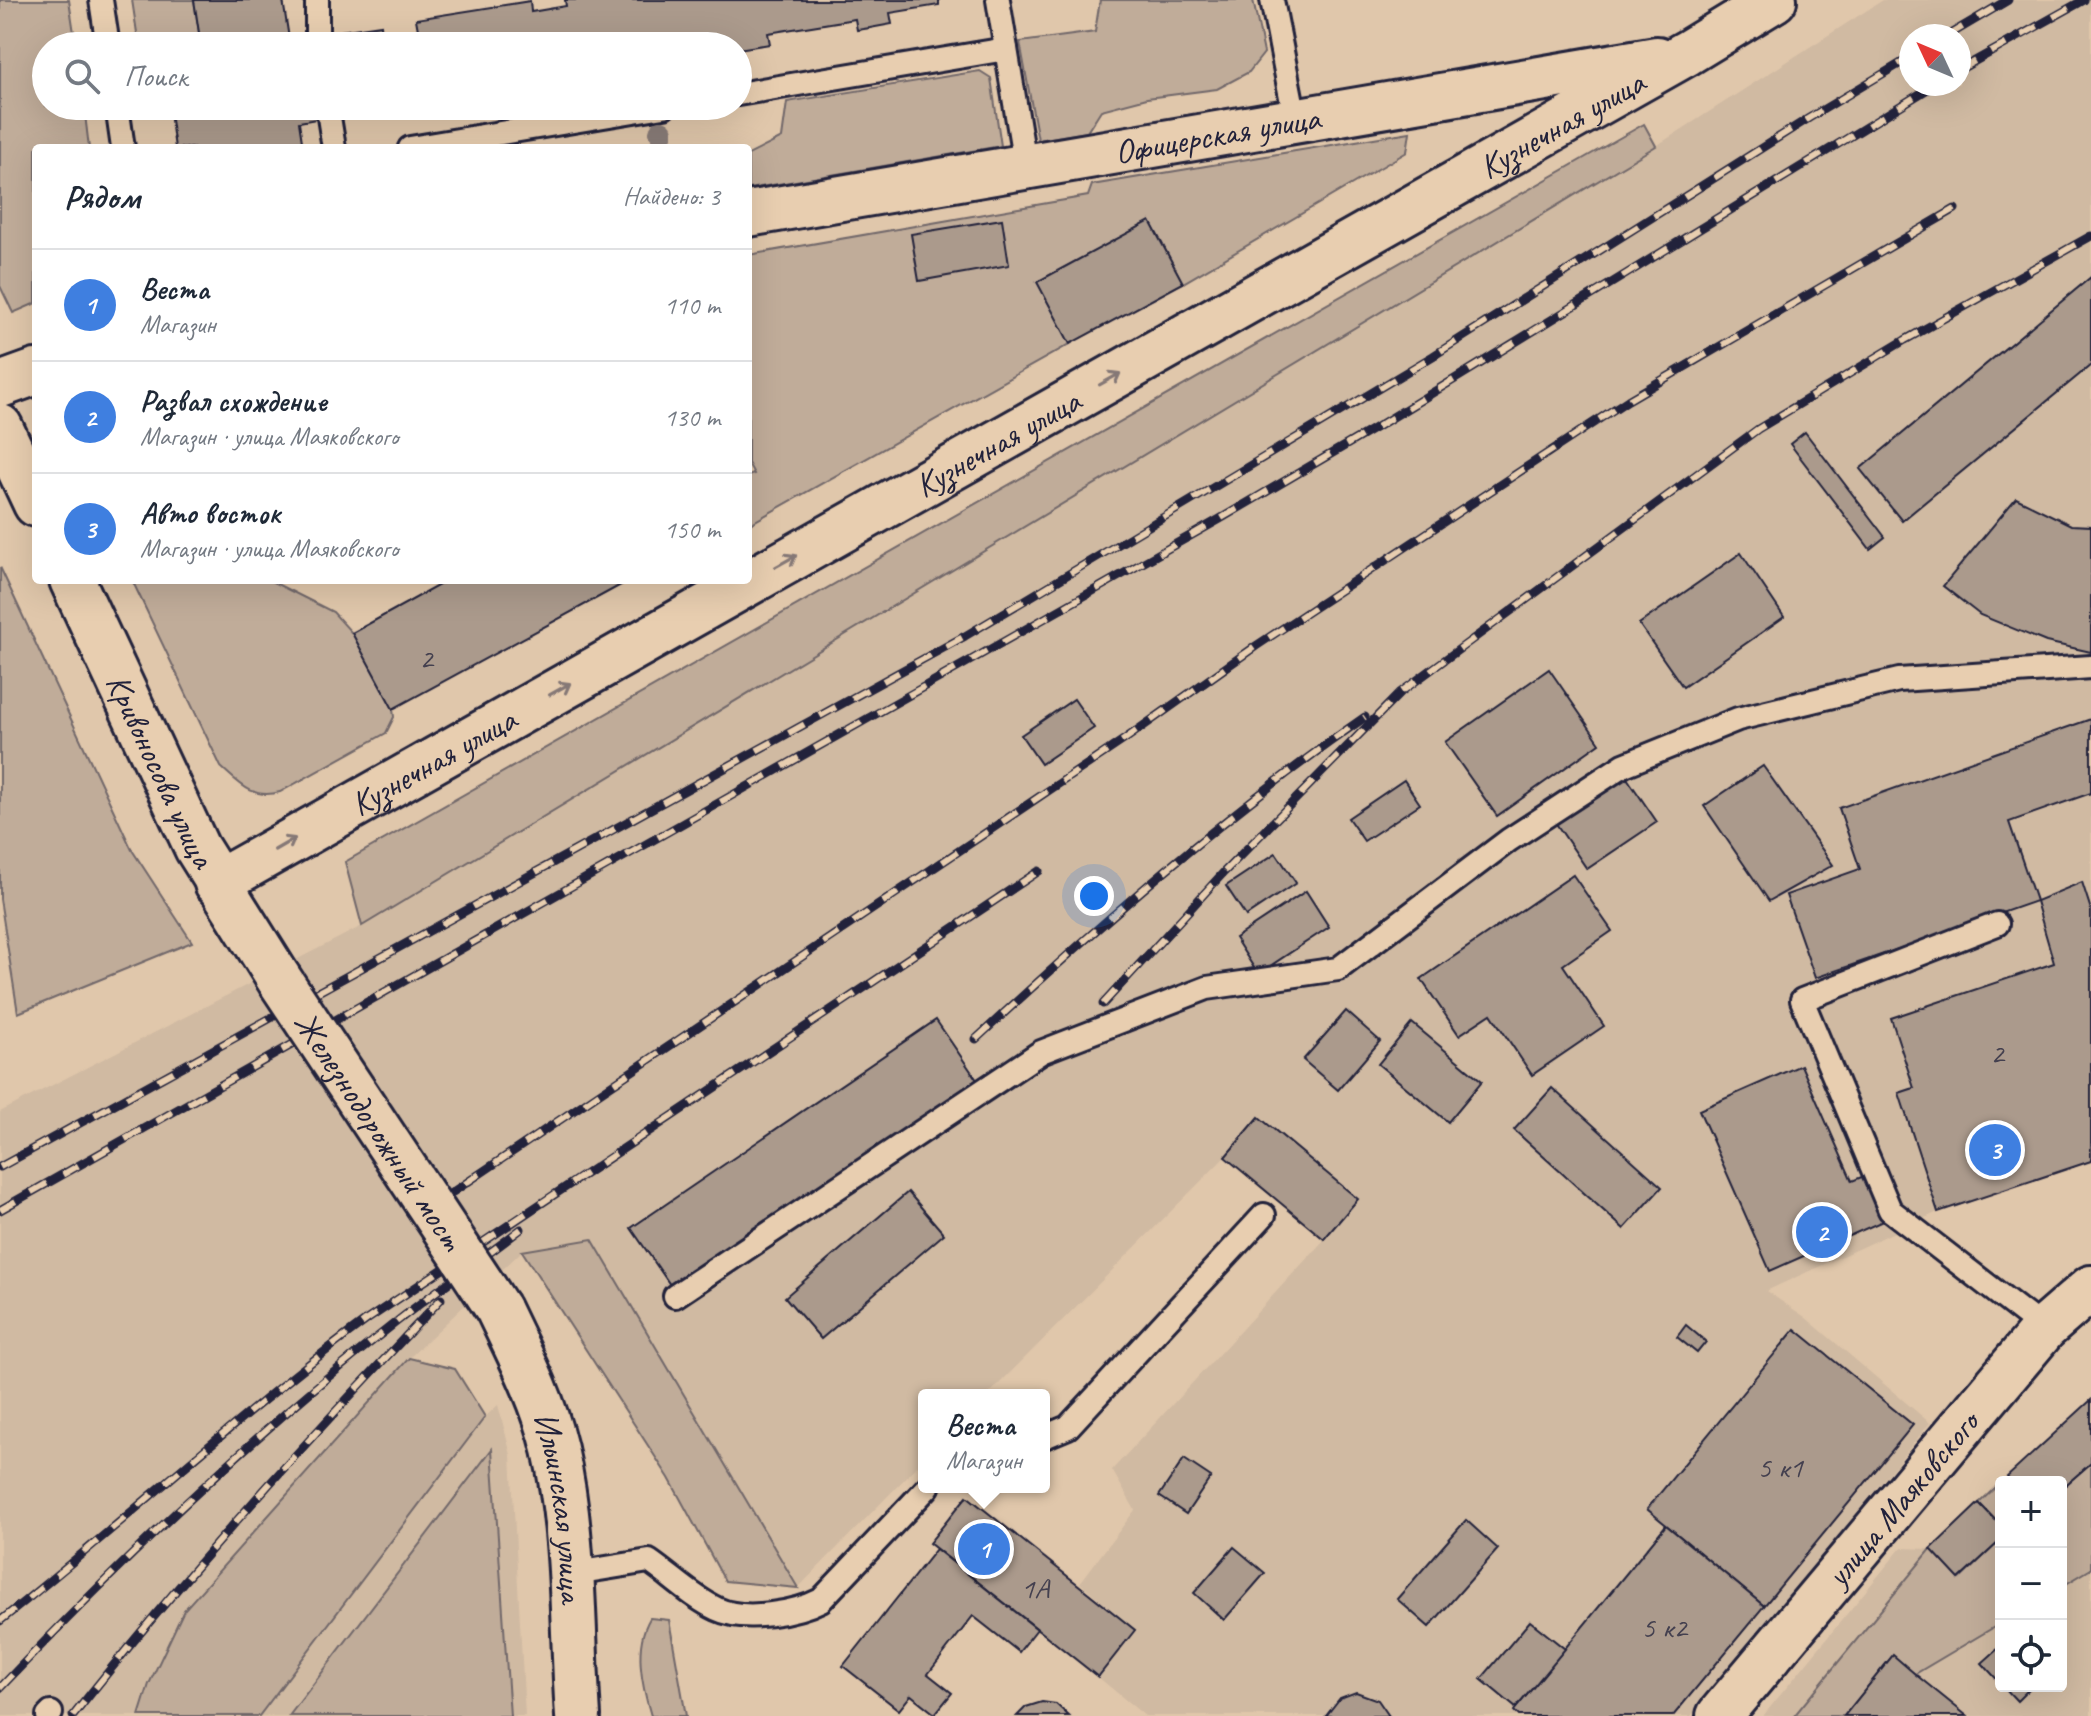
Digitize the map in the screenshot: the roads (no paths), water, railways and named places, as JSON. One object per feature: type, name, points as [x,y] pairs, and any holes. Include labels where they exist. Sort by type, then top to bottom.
[{"type":"street","name":"Кузнечная улица","points":[[752,581],[1687,53],[1774,0]]},
{"type":"street","name":"Офицерская улица","points":[[752,213],[1025,164],[1296,123],[1687,53]]},
{"type":"street","points":[[0,385],[32,373]]},
{"type":"street","points":[[0,427],[32,490]]},
{"type":"street","name":"Кривоносова улица","points":[[74,584],[217,883],[262,953]]},
{"type":"street","name":"Кузнечная улица","points":[[217,883],[747,584]]},
{"type":"street","name":"Железнодорожный мост","points":[[262,953],[498,1309]]},
{"type":"street","name":"улица Маяковского","points":[[1719,1716],[2044,1329],[2091,1288]]},
{"type":"street","name":"Ильинская улица","points":[[498,1309],[537,1391],[554,1447],[566,1506],[578,1716]]},
{"type":"lane","points":[[101,0],[106,32]]},
{"type":"lane","points":[[317,0],[317,32]]},
{"type":"lane","points":[[998,0],[1025,164]]},
{"type":"lane","points":[[1272,0],[1296,123]]},
{"type":"lane","points":[[752,92],[1006,49]]},
{"type":"lane","points":[[119,120],[122,144]]},
{"type":"lane","points":[[329,120],[333,144]]},
{"type":"lane","points":[[434,144],[579,120]]},
{"type":"lane","points":[[675,1296],[1041,1052],[1207,988],[1338,969],[1509,840],[1624,765],[1738,719],[1899,680],[2091,667]]},
{"type":"lane","points":[[1997,924],[1802,1000],[1890,1210],[2044,1329]]},
{"type":"lane","points":[[1050,1434],[1068,1427],[1264,1215]]},
{"type":"lane","points":[[569,1574],[649,1561],[718,1610],[761,1615],[803,1610],[821,1600],[922,1493]]},
{"type":"railway","points":[[1967,24],[2008,0]]},
{"type":"railway","points":[[1971,63],[2084,0]]},
{"type":"railway","points":[[0,1167],[965,636],[1433,356],[1899,64]]},
{"type":"railway","points":[[0,1210],[1220,519],[1375,428],[1916,96]]},
{"type":"railway","points":[[435,1204],[1125,739],[1256,646],[1628,400],[1955,209]]},
{"type":"railway","points":[[1103,1004],[1224,872],[1401,692],[1758,429],[1905,340],[2091,236]]},
{"type":"railway","points":[[976,1039],[1164,871],[1263,792],[1365,717]]},
{"type":"railway","points":[[0,1621],[274,1392],[368,1319],[1039,871]]},
{"type":"railway","points":[[0,1688],[142,1545],[291,1408],[395,1323],[521,1229]]},
{"type":"railway","points":[[73,1716],[252,1503],[441,1299]]},
{"type":"place","name":"Авто восток","points":[[1995,1150]]},
{"type":"place","name":"Развал схождение","points":[[1822,1232]]},
{"type":"place","name":"Веста","points":[[984,1549]]}]
